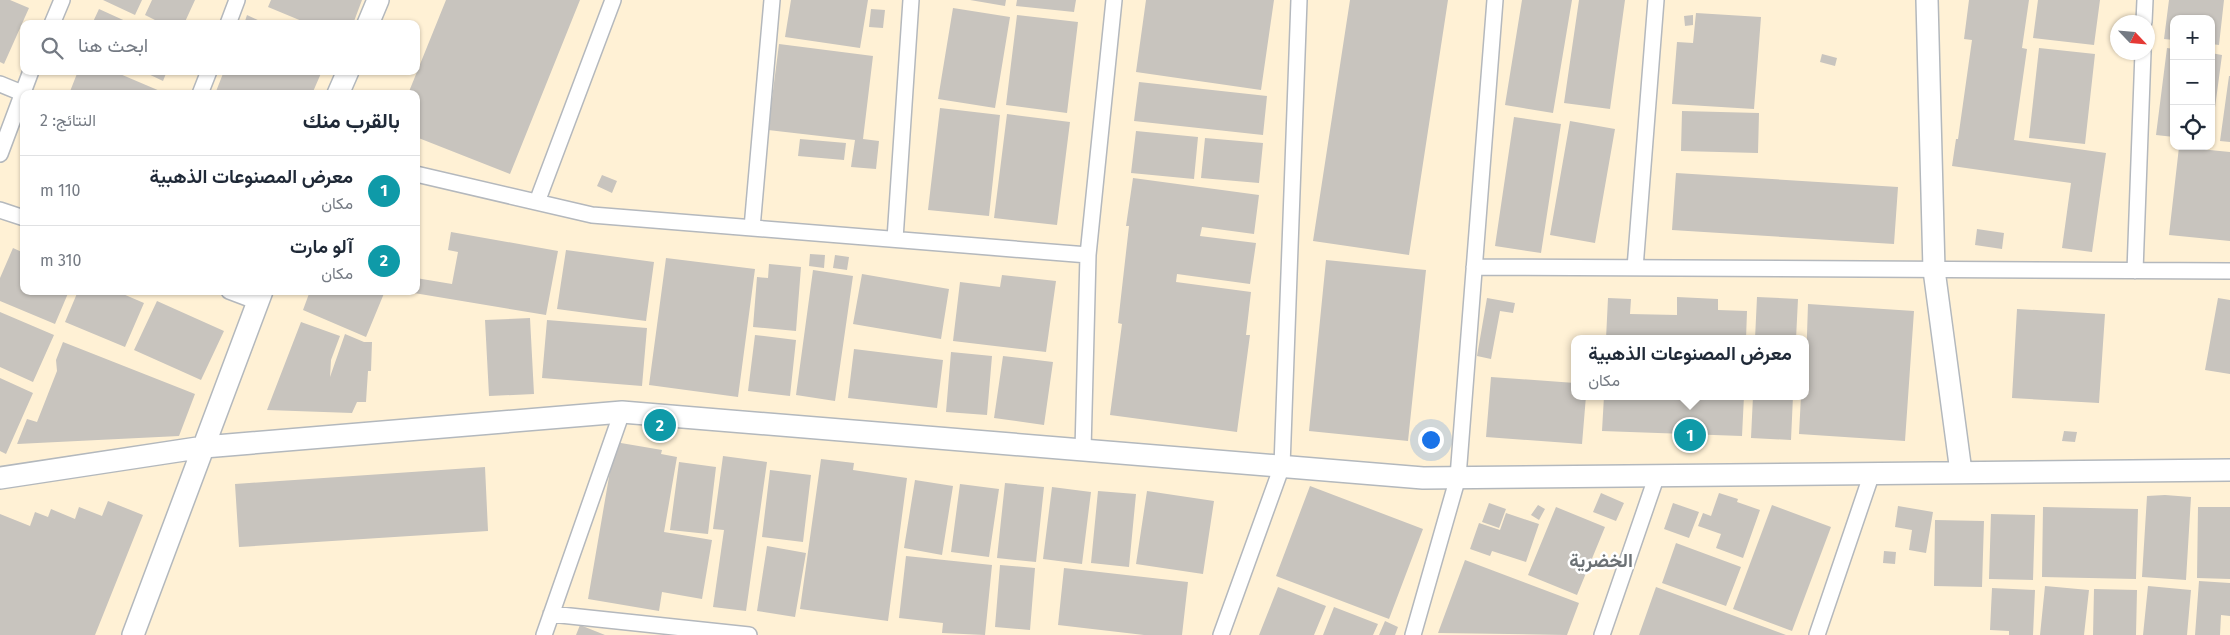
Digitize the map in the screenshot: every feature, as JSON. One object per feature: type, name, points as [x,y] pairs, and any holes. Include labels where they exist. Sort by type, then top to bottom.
[{"type":"street","points":[[54,20],[62,0]]},
{"type":"street","points":[[230,20],[237,0]]},
{"type":"street","points":[[370,20],[378,0]]},
{"type":"street","points":[[537,202],[613,0]]},
{"type":"street","points":[[752,228],[772,0]]},
{"type":"street","points":[[895,239],[911,0]]},
{"type":"street","points":[[1083,450],[1088,255],[1114,0]]},
{"type":"street","points":[[1221,635],[1282,466],[1299,0]]},
{"type":"street","points":[[1413,635],[1458,477],[1495,0]]},
{"type":"street","points":[[1635,268],[1656,0]]},
{"type":"street","points":[[1927,0],[1934,270],[1961,472]]},
{"type":"street","points":[[2144,15],[2145,0]]},
{"type":"street","points":[[2135,271],[2143,60]]},
{"type":"street","points":[[23,90],[29,75]]},
{"type":"street","points":[[202,90],[207,75]]},
{"type":"street","points":[[340,90],[346,75]]},
{"type":"street","points":[[0,84],[20,92]]},
{"type":"street","points":[[0,154],[20,99]]},
{"type":"street","points":[[420,175],[592,215],[1088,255]]},
{"type":"street","points":[[0,210],[20,217]]},
{"type":"street","points":[[1474,267],[2230,272]]},
{"type":"street","points":[[133,635],[260,296]]},
{"type":"street","points":[[544,635],[622,412]]},
{"type":"street","points":[[0,478],[204,447],[622,412],[1423,478],[2230,470]]},
{"type":"street","points":[[1818,635],[1872,473]]},
{"type":"street","points":[[1602,635],[1657,475]]},
{"type":"street","points":[[551,614],[749,635]]},
{"type":"shaded area","points":[[0,0],[2230,0],[2230,635],[0,635]]},
{"type":"building","points":[[0,0],[10,0],[29,8],[24,20],[20,20],[20,28],[4,64],[0,62]]},
{"type":"building","points":[[103,0],[142,0],[135,15]]},
{"type":"building","points":[[152,0],[195,0],[186,20],[155,20],[145,15]]},
{"type":"building","points":[[271,0],[362,0],[354,20],[299,20],[268,7]]},
{"type":"building","points":[[446,0],[580,0],[510,174],[420,139],[420,90],[410,90],[416,75],[420,75],[420,64]]},
{"type":"building","points":[[791,0],[868,0],[860,48],[785,37]]},
{"type":"building","points":[[970,0],[1006,0],[1005,6]]},
{"type":"building","points":[[1017,0],[1076,0],[1074,12],[1016,6]]},
{"type":"building","points":[[1146,0],[1274,0],[1261,90],[1136,72]]},
{"type":"building","points":[[1350,0],[1448,0],[1409,255],[1313,241]]},
{"type":"building","points":[[1522,0],[1572,0],[1553,113],[1505,105]]},
{"type":"building","points":[[1579,0],[1625,0],[1610,109],[1564,103]]},
{"type":"building","points":[[1969,0],[2029,0],[2022,48],[2027,49],[2014,140],[2106,153],[2092,252],[2062,248],[2071,183],[1952,166],[1956,139],[1958,139],[1972,40],[1964,39]]},
{"type":"building","points":[[2038,0],[2100,0],[2094,45],[2033,38]]},
{"type":"building","points":[[2169,0],[2224,0],[2219,45],[2215,44],[2215,15],[2170,15],[2170,40],[2164,39]]},
{"type":"building","points":[[953,8],[1010,17],[995,108],[938,99]]},
{"type":"building","points":[[99,9],[123,20],[94,20]]},
{"type":"building","points":[[871,9],[885,10],[883,28],[869,27]]},
{"type":"building","points":[[1696,13],[1761,17],[1754,109],[1672,104],[1677,42],[1693,43]]},
{"type":"building","points":[[247,15],[258,20],[245,20]]},
{"type":"building","points":[[1017,15],[1078,22],[1067,113],[1006,105]]},
{"type":"building","points":[[1693,15],[1693,25],[1685,26],[1684,16]]},
{"type":"building","points":[[779,44],[873,56],[863,139],[879,141],[876,169],[851,167],[855,140],[768,130]]},
{"type":"building","points":[[2039,48],[2095,54],[2085,144],[2029,138]]},
{"type":"building","points":[[2167,48],[2170,48],[2170,137],[2156,135]]},
{"type":"building","points":[[1822,54],[1837,58],[1835,66],[1820,62]]},
{"type":"building","points":[[2215,54],[2222,55],[2215,108]]},
{"type":"building","points":[[76,75],[122,75],[158,90],[71,90]]},
{"type":"building","points":[[150,75],[165,75],[163,81]]},
{"type":"building","points":[[222,75],[320,75],[314,90],[217,90]]},
{"type":"building","points":[[2230,76],[2230,142],[2220,141]]},
{"type":"building","points":[[1139,82],[1267,96],[1263,135],[1134,121]]},
{"type":"building","points":[[940,108],[1000,115],[989,216],[928,210]]},
{"type":"building","points":[[1682,111],[1759,113],[1758,153],[1681,151]]},
{"type":"building","points":[[1007,114],[1070,122],[1057,225],[994,218]]},
{"type":"building","points":[[1514,117],[1561,124],[1541,253],[1495,246]]},
{"type":"building","points":[[1570,121],[1615,129],[1595,243],[1550,235]]},
{"type":"building","points":[[1136,131],[1198,137],[1194,179],[1131,173]]},
{"type":"building","points":[[1205,138],[1263,143],[1259,183],[1201,178]]},
{"type":"building","points":[[800,139],[846,143],[844,160],[798,156]]},
{"type":"building","points":[[2179,150],[2230,152],[2230,241],[2169,235]]},
{"type":"building","points":[[1676,173],[1898,187],[1894,244],[1672,230]]},
{"type":"building","points":[[602,175],[617,181],[612,193],[597,186]]},
{"type":"building","points":[[1133,178],[1259,195],[1254,234],[1202,227],[1200,236],[1256,243],[1250,284],[1177,274],[1176,282],[1251,292],[1246,335],[1250,335],[1237,432],[1110,415],[1122,324],[1118,323],[1129,226],[1126,226]]},
{"type":"building","points":[[1977,229],[2004,233],[2002,249],[1975,245]]},
{"type":"building","points":[[451,232],[558,251],[546,315],[420,294],[420,279],[452,284],[458,252],[448,250]]},
{"type":"building","points":[[13,248],[20,251],[20,295],[67,295],[55,324],[0,301],[0,278]]},
{"type":"building","points":[[566,250],[654,262],[646,321],[557,309]]},
{"type":"building","points":[[810,254],[825,255],[824,268],[809,266]]},
{"type":"building","points":[[835,255],[849,257],[847,270],[833,268]]},
{"type":"building","points":[[666,258],[755,269],[738,397],[649,385]]},
{"type":"building","points":[[1326,260],[1426,270],[1408,441],[1309,431]]},
{"type":"building","points":[[769,264],[801,267],[796,331],[753,327],[757,277],[768,278]]},
{"type":"building","points":[[813,270],[853,276],[835,401],[796,395]]},
{"type":"building","points":[[862,274],[949,289],[941,339],[853,324]]},
{"type":"building","points":[[1002,275],[1056,281],[1046,352],[953,341],[960,282],[1000,287]]},
{"type":"building","points":[[76,295],[125,295],[144,303],[125,347],[65,322]]},
{"type":"building","points":[[309,295],[383,295],[366,337],[303,310]]},
{"type":"building","points":[[1677,297],[1718,299],[1718,310],[1747,311],[1746,335],[1606,335],[1608,298],[1631,299],[1630,314],[1677,315]]},
{"type":"building","points":[[1757,297],[1798,299],[1796,335],[1755,335]]},
{"type":"building","points":[[1487,298],[1515,303],[1513,313],[1500,311],[1491,359],[1477,356]]},
{"type":"building","points":[[2218,298],[2230,300],[2230,374],[2205,370]]},
{"type":"building","points":[[157,301],[224,331],[201,380],[134,350]]},
{"type":"building","points":[[1808,304],[1914,311],[1905,441],[1799,434],[1801,400],[1809,400],[1809,335],[1807,335]]},
{"type":"building","points":[[2017,309],[2105,314],[2099,403],[2012,398]]},
{"type":"building","points":[[0,312],[54,335],[33,382],[0,367]]},
{"type":"building","points":[[530,318],[534,394],[489,396],[485,320]]},
{"type":"building","points":[[547,320],[647,328],[642,386],[542,378]]},
{"type":"building","points":[[301,322],[340,336],[331,360],[330,377],[345,334],[364,342],[372,342],[371,371],[368,371],[366,402],[357,402],[352,413],[267,410]]},
{"type":"building","points":[[755,335],[796,340],[790,396],[748,391]]},
{"type":"building","points":[[63,342],[195,394],[179,436],[17,444],[27,419],[37,422],[57,371],[56,360]]},
{"type":"building","points":[[854,349],[943,360],[937,408],[848,398]]},
{"type":"building","points":[[951,352],[992,356],[987,415],[946,412]]},
{"type":"building","points":[[1003,356],[1053,362],[1044,425],[994,418]]},
{"type":"building","points":[[1491,377],[1571,383],[1571,400],[1586,400],[1582,444],[1486,437]]},
{"type":"building","points":[[0,378],[33,393],[6,454],[0,451]]},
{"type":"building","points":[[1604,400],[1744,400],[1742,436],[1602,431]]},
{"type":"building","points":[[1753,400],[1793,400],[1791,440],[1751,438]]},
{"type":"building","points":[[2064,431],[2077,432],[2075,442],[2062,441]]},
{"type":"building","points":[[615,442],[662,450],[661,454],[677,457],[664,532],[712,540],[702,599],[662,592],[659,611],[588,599]]},
{"type":"building","points":[[723,456],[767,462],[746,611],[713,607],[724,530],[713,529]]},
{"type":"building","points":[[821,459],[854,463],[853,470],[907,478],[888,621],[800,609]]},
{"type":"building","points":[[679,462],[716,467],[708,534],[670,530]]},
{"type":"building","points":[[485,467],[488,531],[239,547],[235,484]]},
{"type":"building","points":[[770,470],[811,475],[803,542],[762,537]]},
{"type":"building","points":[[915,480],[953,486],[942,555],[904,548]]},
{"type":"building","points":[[1005,483],[1044,487],[1036,562],[997,558]]},
{"type":"building","points":[[960,484],[999,489],[989,557],[951,552]]},
{"type":"building","points":[[1310,486],[1423,529],[1389,619],[1276,576]]},
{"type":"building","points":[[1052,487],[1091,492],[1082,564],[1043,559]]},
{"type":"building","points":[[1098,491],[1136,494],[1129,567],[1091,563]]},
{"type":"building","points":[[1147,491],[1214,501],[1203,574],[1136,564]]},
{"type":"building","points":[[1601,493],[1624,503],[1616,521],[1593,512]]},
{"type":"building","points":[[1719,493],[1738,499],[1737,502],[1760,510],[1743,558],[1716,548],[1721,534],[1698,526],[1703,513],[1711,516]]},
{"type":"building","points":[[2147,496],[2191,497],[2186,580],[2142,577]]},
{"type":"building","points":[[108,501],[143,515],[95,635],[0,635],[0,514],[30,526],[35,512],[48,517],[51,509],[75,519],[79,507],[102,516]]},
{"type":"building","points":[[1489,503],[1506,509],[1499,528],[1482,522]]},
{"type":"building","points":[[1673,503],[1699,512],[1689,538],[1664,529]]},
{"type":"building","points":[[1538,505],[1545,509],[1539,520],[1531,515]]},
{"type":"building","points":[[1772,505],[1831,527],[1792,631],[1733,609]]},
{"type":"building","points":[[1898,506],[1933,512],[1926,553],[1909,550],[1912,530],[1895,527]]},
{"type":"building","points":[[1556,507],[1605,527],[1577,595],[1528,575]]},
{"type":"building","points":[[2043,507],[2138,509],[2136,579],[2042,577]]},
{"type":"building","points":[[2198,507],[2230,507],[2230,579],[2197,578]]},
{"type":"building","points":[[1506,513],[1539,524],[1526,562],[1492,551],[1490,556],[1470,549],[1479,523],[1500,530]]},
{"type":"building","points":[[1991,514],[2035,515],[2033,580],[1989,579]]},
{"type":"building","points":[[1935,520],[1984,521],[1982,587],[1934,586]]},
{"type":"building","points":[[1676,543],[1741,567],[1726,606],[1662,583]]},
{"type":"building","points":[[767,546],[806,553],[795,617],[757,611]]},
{"type":"building","points":[[1884,551],[1896,552],[1895,564],[1883,563]]},
{"type":"building","points":[[906,556],[992,565],[985,635],[942,633],[943,623],[899,618]]},
{"type":"building","points":[[1465,560],[1579,603],[1567,635],[1438,633]]},
{"type":"building","points":[[1000,565],[1035,568],[1030,630],[995,627]]},
{"type":"building","points":[[1064,568],[1188,582],[1182,635],[1144,635],[1058,625]]},
{"type":"building","points":[[2199,581],[2230,583],[2230,616],[2221,615],[2220,635],[2195,635]]},
{"type":"building","points":[[2045,586],[2089,590],[2084,635],[2040,635]]},
{"type":"building","points":[[2148,586],[2191,590],[2187,635],[2143,635]]},
{"type":"building","points":[[1278,587],[1326,606],[1314,635],[1259,635]]},
{"type":"building","points":[[1656,587],[1786,635],[1639,635]]},
{"type":"building","points":[[1992,588],[2035,590],[2033,635],[2009,635],[2009,631],[1990,630]]},
{"type":"building","points":[[2094,589],[2137,590],[2136,635],[2093,635]]},
{"type":"building","points":[[1334,607],[1378,624],[1373,635],[1323,635]]},
{"type":"building","points":[[1385,621],[1398,627],[1395,635],[1379,635]]},
{"type":"building","points":[[580,625],[605,635],[576,635]]},
{"type":"place","name":"آلو مارت","points":[[660,425]]},
{"type":"place","name":"معرض المصنوعات الذهبية","points":[[1690,435]]},
{"type":"district","name":"الخضرية","points":[[1601,560]]}]
